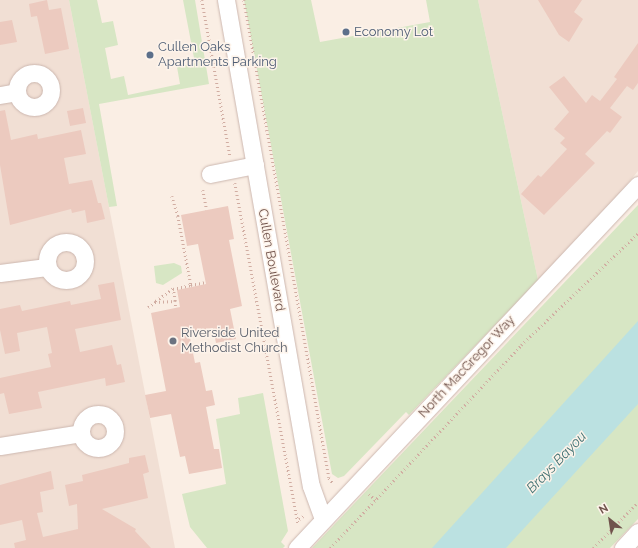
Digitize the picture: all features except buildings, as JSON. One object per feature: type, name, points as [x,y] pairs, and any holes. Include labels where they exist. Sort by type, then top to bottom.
[{"type":"street","name":"Cullen Boulevard","points":[[226,0],[311,486],[324,519]]},
{"type":"street","points":[[0,95],[17,92]]},
{"type":"street","points":[[210,174],[255,165]]},
{"type":"street","name":"North MacGregor Way","points":[[296,548],[638,185]]},
{"type":"street","points":[[0,274],[47,267]]},
{"type":"street","points":[[0,446],[81,433]]},
{"type":"street","points":[[623,548],[638,532]]},
{"type":"path","points":[[202,0],[231,161]]},
{"type":"path","points":[[244,0],[329,478],[333,483]]},
{"type":"path","points":[[234,176],[298,520],[303,516]]},
{"type":"path","points":[[203,190],[207,210]]},
{"type":"path","points":[[172,196],[178,216],[191,286]]},
{"type":"path","points":[[330,548],[521,345],[638,233]]},
{"type":"path","points":[[148,307],[173,289],[206,282]]},
{"type":"path","points":[[173,289],[176,308]]},
{"type":"path","points":[[155,302],[175,301]]},
{"type":"path","points":[[367,492],[376,500]]},
{"type":"path","points":[[593,548],[638,502]]},
{"type":"shaded area","points":[[0,0],[69,0],[175,548],[0,548]]},
{"type":"shaded area","points":[[478,0],[638,0],[638,171],[620,193],[538,280]]},
{"type":"green space","points":[[69,0],[97,0],[102,23],[113,21],[118,45],[105,48],[111,79],[124,76],[128,95],[180,84],[177,67],[195,63],[183,0],[195,0],[209,84],[99,104],[117,206],[109,207]]},
{"type":"green space","points":[[244,0],[311,0],[320,42],[430,22],[426,0],[478,0],[538,280],[409,415],[406,412],[344,476],[338,478],[332,474]]},
{"type":"green space","points":[[638,205],[638,519],[610,548],[312,548]]},
{"type":"green space","points":[[174,263],[181,266],[182,273],[163,285],[156,283],[154,266]]},
{"type":"green space","points":[[263,393],[288,531],[281,542],[285,546],[283,548],[207,548],[190,527],[182,494],[226,484],[216,419],[240,414],[238,398]]},
{"type":"water","name":"Brays Bayou","points":[[638,321],[638,404],[506,548],[432,548]]},
{"type":"place","name":"Economy Lot","points":[[346,32]]},
{"type":"place","name":"Cullen Oaks Apartments Parking","points":[[150,55]]},
{"type":"place","name":"Riverside United Methodist Church","points":[[173,341]]}]
